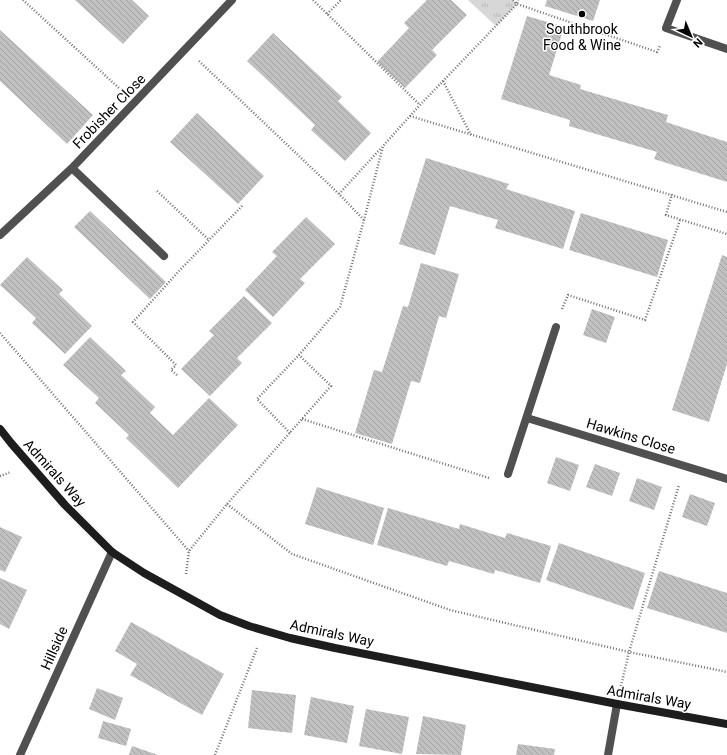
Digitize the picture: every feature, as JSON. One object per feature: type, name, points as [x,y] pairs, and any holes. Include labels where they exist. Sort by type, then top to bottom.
[{"type":"street","name":"Frobisher Close","points":[[0,235],[72,168],[232,0]]},
{"type":"street","points":[[677,0],[666,28],[727,49]]},
{"type":"street","points":[[72,168],[164,256]]},
{"type":"street","points":[[508,474],[556,327]]},
{"type":"street","name":"Hawkins Close","points":[[527,418],[727,479]]},
{"type":"street","name":"Admirals Way","points":[[0,429],[65,505],[112,552],[144,574],[220,615],[249,626],[334,648],[617,704],[727,724]]},
{"type":"street","name":"Hillside","points":[[20,755],[112,552]]},
{"type":"street","points":[[608,755],[617,704]]},
{"type":"path","points":[[23,0],[135,103]]},
{"type":"path","points":[[313,0],[420,105]]},
{"type":"path","points":[[327,14],[341,0]]},
{"type":"path","points":[[512,0],[517,4],[657,52],[666,28]]},
{"type":"path","points":[[339,194],[420,105],[517,4],[518,0]]},
{"type":"path","points":[[186,49],[339,194],[364,220]]},
{"type":"path","points":[[443,81],[472,135]]},
{"type":"path","points":[[410,116],[672,194],[727,212]]},
{"type":"path","points":[[290,433],[257,399],[299,355],[340,307],[383,146]]},
{"type":"path","points":[[157,191],[209,240]]},
{"type":"path","points":[[672,194],[666,215],[727,234]]},
{"type":"path","points":[[176,375],[171,370],[176,365],[132,322],[179,270],[244,205]]},
{"type":"path","points":[[556,327],[568,294],[646,320],[680,220]]},
{"type":"path","points":[[0,333],[189,551]]},
{"type":"path","points":[[183,594],[189,551],[227,504],[331,386],[299,355]]},
{"type":"path","points":[[302,419],[505,483],[508,474]]},
{"type":"path","points":[[617,704],[629,652],[685,466]]},
{"type":"path","points":[[227,504],[292,554],[450,610],[629,652],[727,672]]},
{"type":"path","points":[[215,755],[264,630]]},
{"type":"green space","points":[[468,0],[513,0],[517,4],[496,26]]},
{"type":"building","points":[[75,0],[132,0],[149,16],[123,44]]},
{"type":"building","points":[[427,0],[451,0],[467,15],[432,50],[437,55],[405,88],[377,62],[409,28],[404,23]]},
{"type":"building","name":"Southbrook Food & Wine","points":[[547,0],[600,0],[593,21],[545,6]]},
{"type":"building","points":[[527,16],[564,27],[549,75],[581,85],[580,89],[668,115],[666,122],[727,142],[727,182],[654,159],[657,152],[569,126],[570,120],[501,99]]},
{"type":"building","points":[[0,30],[93,115],[67,144],[0,81]]},
{"type":"building","points":[[273,33],[342,97],[338,101],[371,133],[345,161],[311,130],[315,125],[247,61]]},
{"type":"building","points":[[197,113],[264,176],[238,204],[170,142]]},
{"type":"building","points":[[426,158],[509,184],[506,189],[575,211],[563,249],[495,228],[498,220],[450,206],[435,255],[399,244]]},
{"type":"building","points":[[90,211],[166,282],[150,299],[74,227]]},
{"type":"building","points":[[581,213],[668,240],[657,277],[569,250]]},
{"type":"building","points":[[306,217],[335,244],[300,279],[305,283],[273,317],[245,290],[277,256],[272,252]]},
{"type":"building","points":[[722,255],[727,257],[727,364],[709,422],[672,410]]},
{"type":"building","points":[[27,257],[63,290],[59,294],[92,326],[65,354],[32,323],[36,318],[0,285]]},
{"type":"building","points":[[421,263],[459,274],[446,318],[439,316],[420,383],[411,381],[392,444],[355,433],[374,370],[382,372],[403,306],[408,307]]},
{"type":"building","points":[[244,296],[272,323],[237,358],[242,363],[210,396],[181,369],[214,335],[209,331]]},
{"type":"building","points":[[592,309],[615,317],[606,343],[583,335]]},
{"type":"building","points":[[90,337],[126,371],[121,375],[155,407],[150,413],[173,435],[209,398],[238,425],[178,488],[126,438],[129,435],[95,403],[99,398],[63,365]]},
{"type":"building","points":[[556,457],[579,465],[570,491],[547,483]]},
{"type":"building","points":[[595,464],[620,473],[612,496],[586,487]]},
{"type":"building","points":[[637,478],[662,487],[654,510],[629,501]]},
{"type":"building","points":[[317,487],[384,508],[373,545],[305,524]]},
{"type":"building","points":[[690,494],[715,503],[707,526],[682,517]]},
{"type":"building","points":[[388,508],[459,529],[460,524],[505,538],[507,533],[551,546],[540,583],[495,570],[494,574],[449,561],[447,566],[377,545]]},
{"type":"building","points":[[0,527],[22,537],[5,572],[0,570]]},
{"type":"building","points":[[559,543],[645,573],[633,610],[546,580]]},
{"type":"building","points":[[659,571],[727,593],[727,633],[647,608]]},
{"type":"building","points":[[0,578],[27,590],[9,629],[0,624]]},
{"type":"building","points":[[131,622],[224,674],[202,715],[130,675],[137,664],[115,651]]},
{"type":"building","points":[[97,688],[123,698],[115,720],[89,709]]},
{"type":"building","points":[[252,690],[296,695],[292,733],[248,728]]},
{"type":"building","points":[[311,697],[354,706],[347,743],[304,735]]},
{"type":"building","points":[[366,709],[409,717],[402,754],[359,746]]},
{"type":"building","points":[[423,716],[466,725],[461,755],[416,754]]},
{"type":"building","points":[[103,721],[131,729],[126,746],[98,738]]},
{"type":"building","points":[[518,744],[555,749],[554,755],[516,755]]},
{"type":"building","points":[[132,746],[158,755],[129,755]]},
{"type":"place","name":"Southbrook Food & Wine","points":[[582,14]]}]
